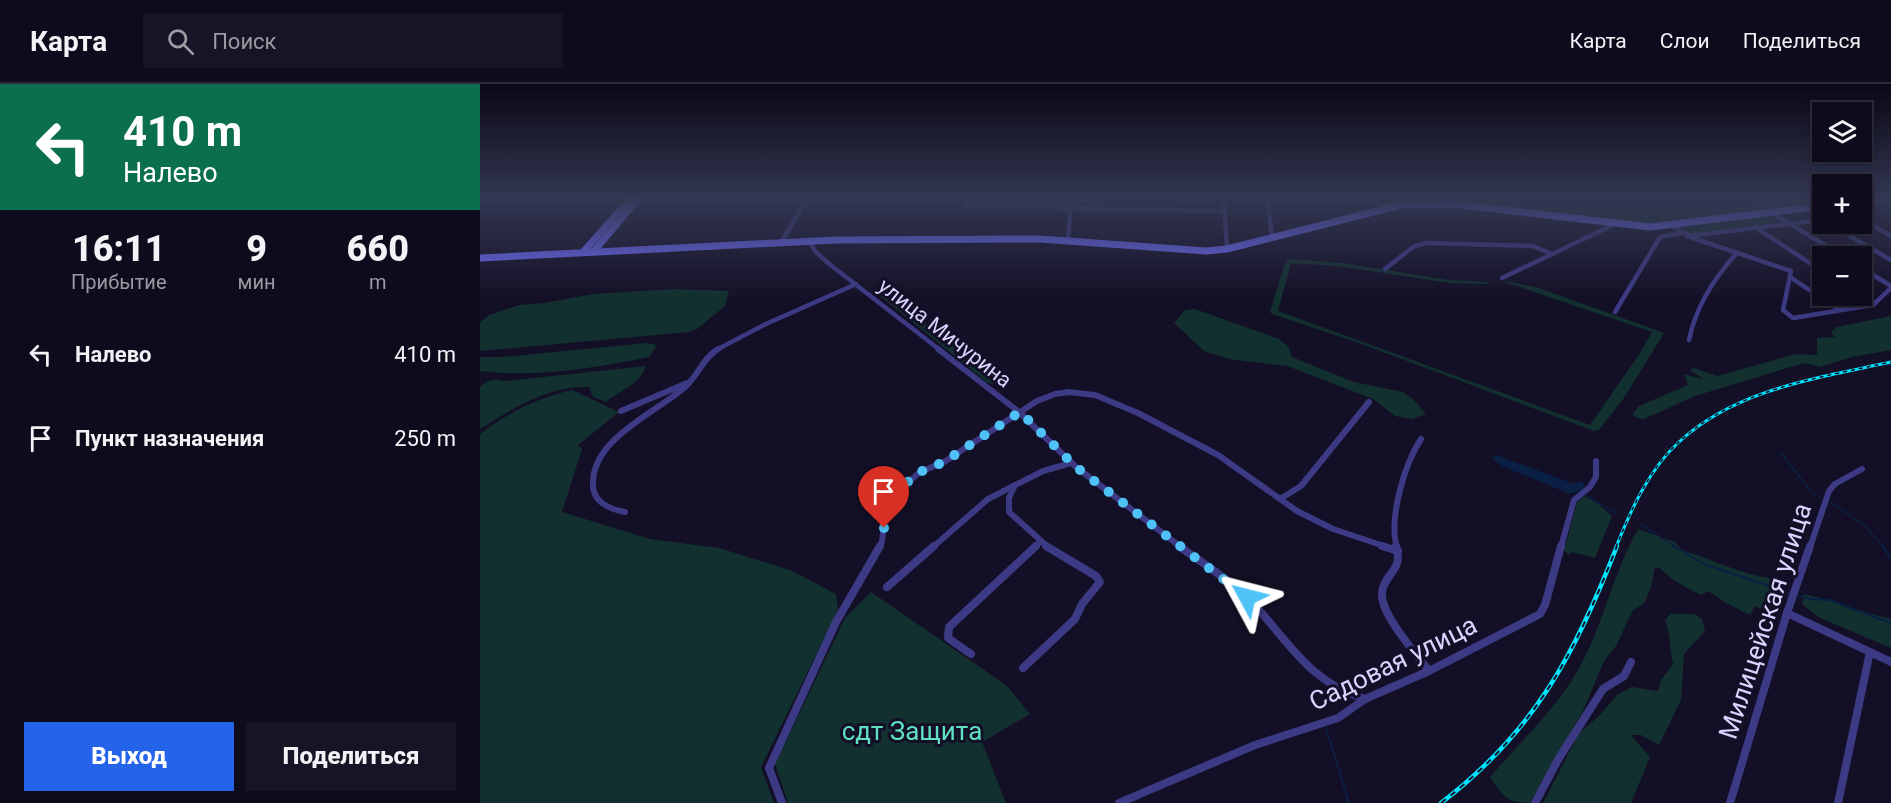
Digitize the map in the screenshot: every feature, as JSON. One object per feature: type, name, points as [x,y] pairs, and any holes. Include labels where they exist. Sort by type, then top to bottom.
[{"type":"street","points":[[584,251],[600,233]]},
{"type":"street","points":[[594,251],[610,233]]},
{"type":"street","points":[[782,241],[787,233]]},
{"type":"street","points":[[1068,241],[1069,233]]},
{"type":"street","points":[[1226,233],[1227,249]]},
{"type":"street","points":[[1271,233],[1272,238]]},
{"type":"street","points":[[480,258],[782,241],[933,239],[1068,241],[1193,252],[1227,249],[1293,233]]},
{"type":"street","points":[[1502,278],[1597,233]]},
{"type":"street","points":[[1615,312],[1660,237],[1698,233]]},
{"type":"street","points":[[1763,233],[1812,264]]},
{"type":"street","points":[[1804,233],[1826,246]]},
{"type":"street","points":[[1683,234],[1791,271],[1783,310],[1793,318],[1875,303],[1891,287],[1872,275]]},
{"type":"street","points":[[1846,234],[1891,260]]},
{"type":"street","name":"улица Мичурина","points":[[809,241],[828,262],[1020,412],[1071,463],[1247,597],[1316,675],[1342,692],[1365,699]]},
{"type":"street","points":[[1385,269],[1413,247],[1425,243],[1533,246],[1552,254]]},
{"type":"street","points":[[1689,340],[1691,325],[1717,276],[1737,253]]},
{"type":"street","points":[[1790,277],[1839,310]]},
{"type":"street","points":[[626,512],[607,507],[595,496],[591,481],[599,459],[629,426],[674,397],[692,381],[712,353],[736,339],[856,284]]},
{"type":"street","points":[[621,411],[692,381]]},
{"type":"street","points":[[782,803],[769,768],[836,622],[882,542],[885,513],[904,485],[920,472],[944,462],[1037,401],[1055,394],[1069,392],[1095,395],[1182,435],[1218,455],[1297,511],[1333,529],[1398,551]]},
{"type":"street","points":[[1280,499],[1301,486],[1370,402]]},
{"type":"street","points":[[1420,439],[1410,456],[1393,528],[1393,537],[1399,557],[1395,574],[1382,590],[1381,598],[1386,610],[1429,671]]},
{"type":"street","name":"Садовая улица","points":[[1119,803],[1255,745],[1338,718],[1365,699],[1429,671],[1540,614],[1545,605],[1574,500],[1590,487],[1596,477],[1596,461]]},
{"type":"street","points":[[887,587],[988,499],[1043,471],[1071,463]]},
{"type":"street","name":"Милицейская улица","points":[[1730,803],[1787,613],[1829,491],[1835,484],[1863,469]]},
{"type":"street","points":[[1015,485],[1009,495],[1009,512],[1040,542],[1096,576],[1100,582],[1082,604],[1075,619],[1023,668]]},
{"type":"street","points":[[971,654],[948,638],[949,627],[1040,542]]},
{"type":"street","points":[[1787,613],[1891,662]]},
{"type":"street","points":[[1838,803],[1870,652]]},
{"type":"street","points":[[1535,803],[1559,758],[1603,689],[1624,676],[1631,662]]},
{"type":"green space","points":[[1289,259],[1342,263],[1449,280],[1490,282],[1487,284],[1450,283],[1337,266],[1291,263],[1278,311],[1590,425],[1652,332],[1499,280],[1536,287],[1664,333],[1624,398],[1599,430],[1594,431],[1359,343],[1272,314],[1270,312],[1285,263]]},
{"type":"green space","points":[[675,289],[729,291],[725,306],[697,329],[689,332],[480,351],[480,322],[489,315],[519,305],[545,303],[593,294]]},
{"type":"green space","points":[[876,293],[921,321],[958,348],[994,384],[988,383]]},
{"type":"green space","points":[[1195,309],[1279,339],[1288,346],[1292,357],[1354,382],[1403,392],[1414,400],[1426,414],[1412,419],[1395,416],[1373,399],[1287,366],[1229,359],[1204,351],[1174,323],[1185,310]]},
{"type":"green space","points":[[1891,316],[1891,350],[1852,357],[1820,367],[1805,363],[1695,396],[1644,419],[1636,418],[1632,414],[1639,406],[1688,385],[1684,374],[1705,380],[1690,370],[1694,368],[1717,376],[1796,354],[1817,355],[1817,338],[1835,337],[1831,332],[1837,327]]},
{"type":"green space","points":[[647,343],[657,345],[649,357],[608,365],[543,373],[480,371],[480,357],[502,357]]},
{"type":"green space","points":[[646,366],[634,383],[606,402],[593,397],[589,387],[559,390],[545,394],[505,413],[480,429],[480,387],[489,381]]},
{"type":"green space","points":[[572,390],[619,412],[578,445],[582,449],[562,512],[650,539],[719,548],[790,570],[836,594],[838,610],[761,767],[774,803],[480,803],[480,434],[524,407]]},
{"type":"green space","points":[[1584,496],[1597,503],[1612,516],[1595,558],[1572,552],[1569,555],[1564,550],[1577,503]]},
{"type":"green space","points":[[1638,529],[1675,542],[1682,550],[1733,568],[1758,576],[1785,580],[1786,597],[1776,615],[1755,606],[1750,615],[1709,591],[1701,595],[1695,592],[1674,580],[1660,568],[1655,567],[1651,587],[1644,604],[1633,610],[1616,646],[1604,661],[1583,711],[1530,803],[1510,800],[1502,794],[1490,777],[1548,712],[1578,670]]},
{"type":"green space","name":"сдт Защита","points":[[871,592],[1006,685],[1030,714],[982,742],[1006,803],[788,803],[775,764],[845,618]]},
{"type":"green space","points":[[1804,594],[1891,619],[1891,648],[1818,617],[1802,604]]},
{"type":"green space","points":[[1670,614],[1694,614],[1702,619],[1705,631],[1684,654],[1681,700],[1659,745],[1641,735],[1631,735],[1650,757],[1631,803],[1543,803],[1579,733],[1599,716],[1617,695],[1632,687],[1658,691],[1661,680],[1673,664],[1665,620]]},
{"type":"water","points":[[1497,455],[1574,484],[1580,481],[1585,484],[1583,490],[1570,494],[1502,466],[1492,459]]},
{"type":"waterway","points":[[1781,453],[1810,490],[1820,497]]},
{"type":"waterway","points":[[1586,495],[1615,513]]},
{"type":"waterway","points":[[1830,502],[1865,526],[1884,547]]},
{"type":"waterway","points":[[1641,524],[1675,547]]},
{"type":"waterway","points":[[1673,546],[1706,565],[1790,593]]},
{"type":"waterway","points":[[1883,546],[1891,559]]},
{"type":"waterway","points":[[1796,595],[1810,599],[1829,600],[1891,623]]},
{"type":"waterway","points":[[1326,728],[1349,803]]},
{"type":"railway","points":[[1616,547],[1650,477],[1668,453],[1701,424],[1726,409],[1779,388],[1891,362]]},
{"type":"railway","points":[[1441,803],[1474,776],[1527,719],[1568,656],[1617,546]]},
{"type":"route","points":[[884,528],[885,513],[904,485],[920,472],[944,462],[1020,412],[1076,467],[1247,597]]}]
